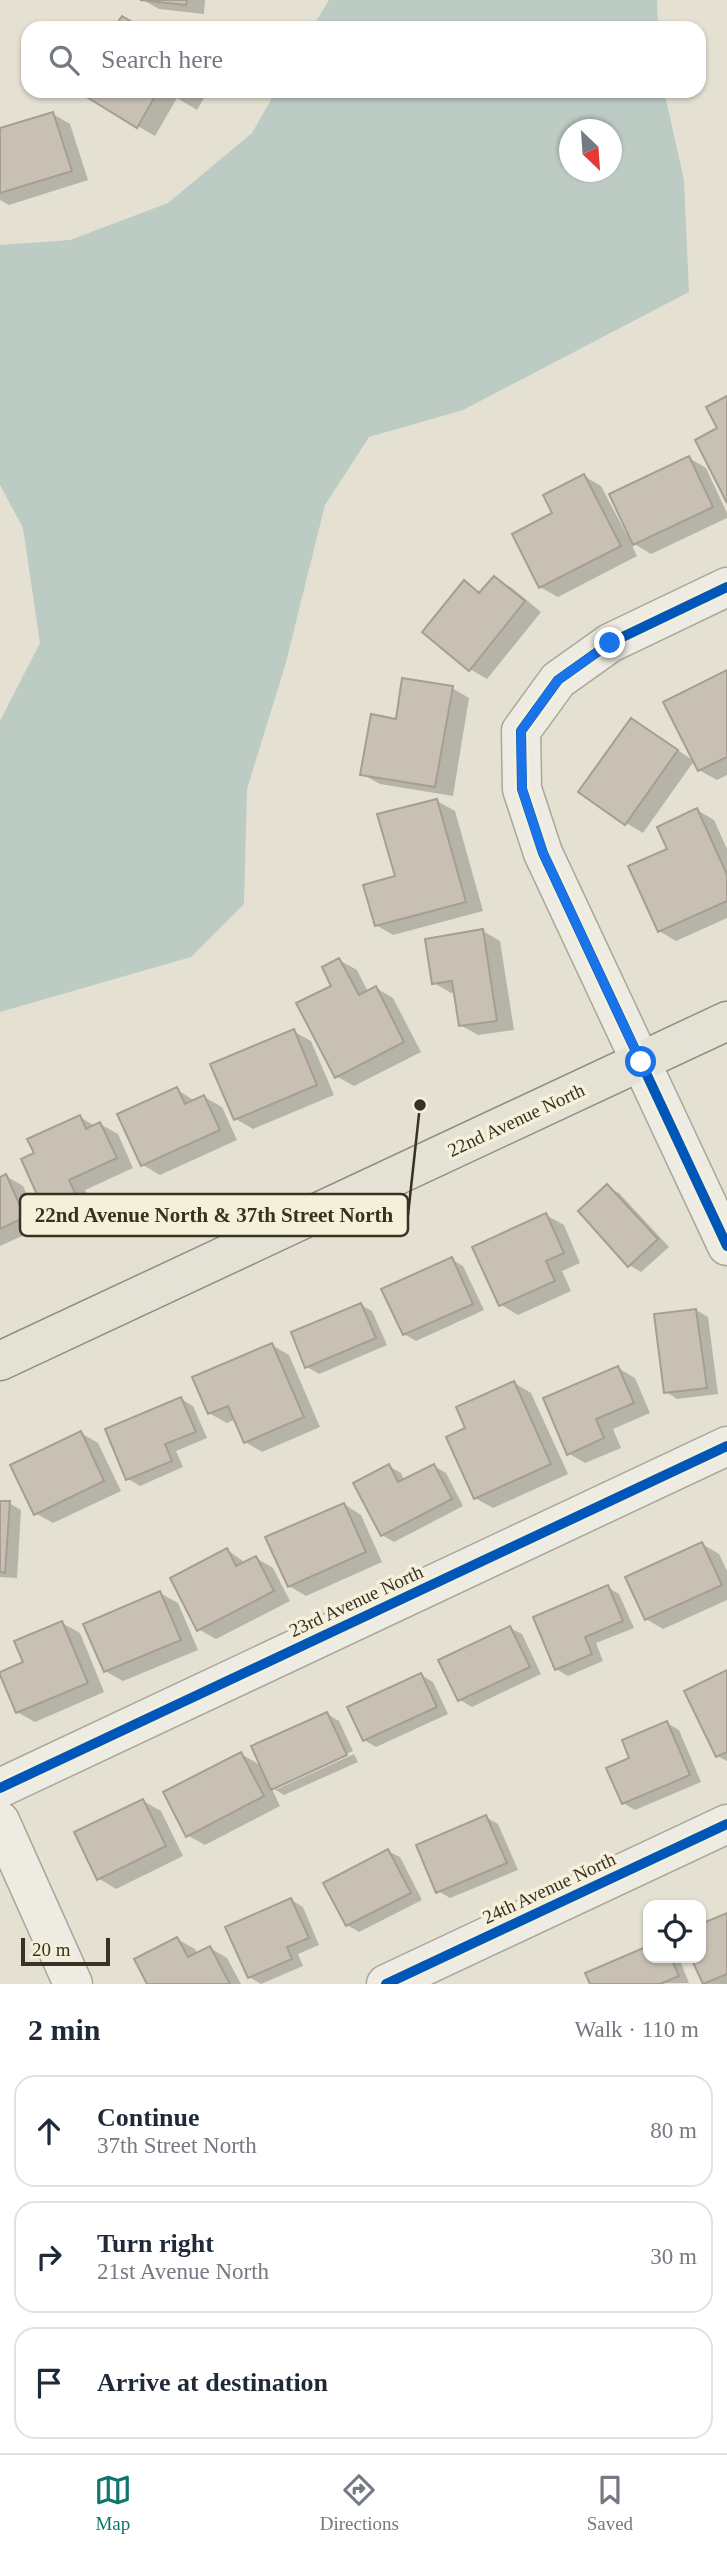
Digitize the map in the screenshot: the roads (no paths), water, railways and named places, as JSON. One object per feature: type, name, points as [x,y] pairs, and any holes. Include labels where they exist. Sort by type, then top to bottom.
[{"type":"main road","name":"22nd Avenue North","points":[[0,1361],[727,1021]]},
{"type":"street","points":[[727,587],[610,643],[558,680],[521,731],[522,789],[543,853],[727,1246]]},
{"type":"street","name":"23rd Avenue North","points":[[0,1788],[727,1446]]},
{"type":"street","points":[[0,1821],[73,1984]]},
{"type":"street","name":"24th Avenue North","points":[[386,1984],[727,1824]]},
{"type":"place","name":"22nd Avenue North & 37th Street North","points":[[420,1105]]}]
